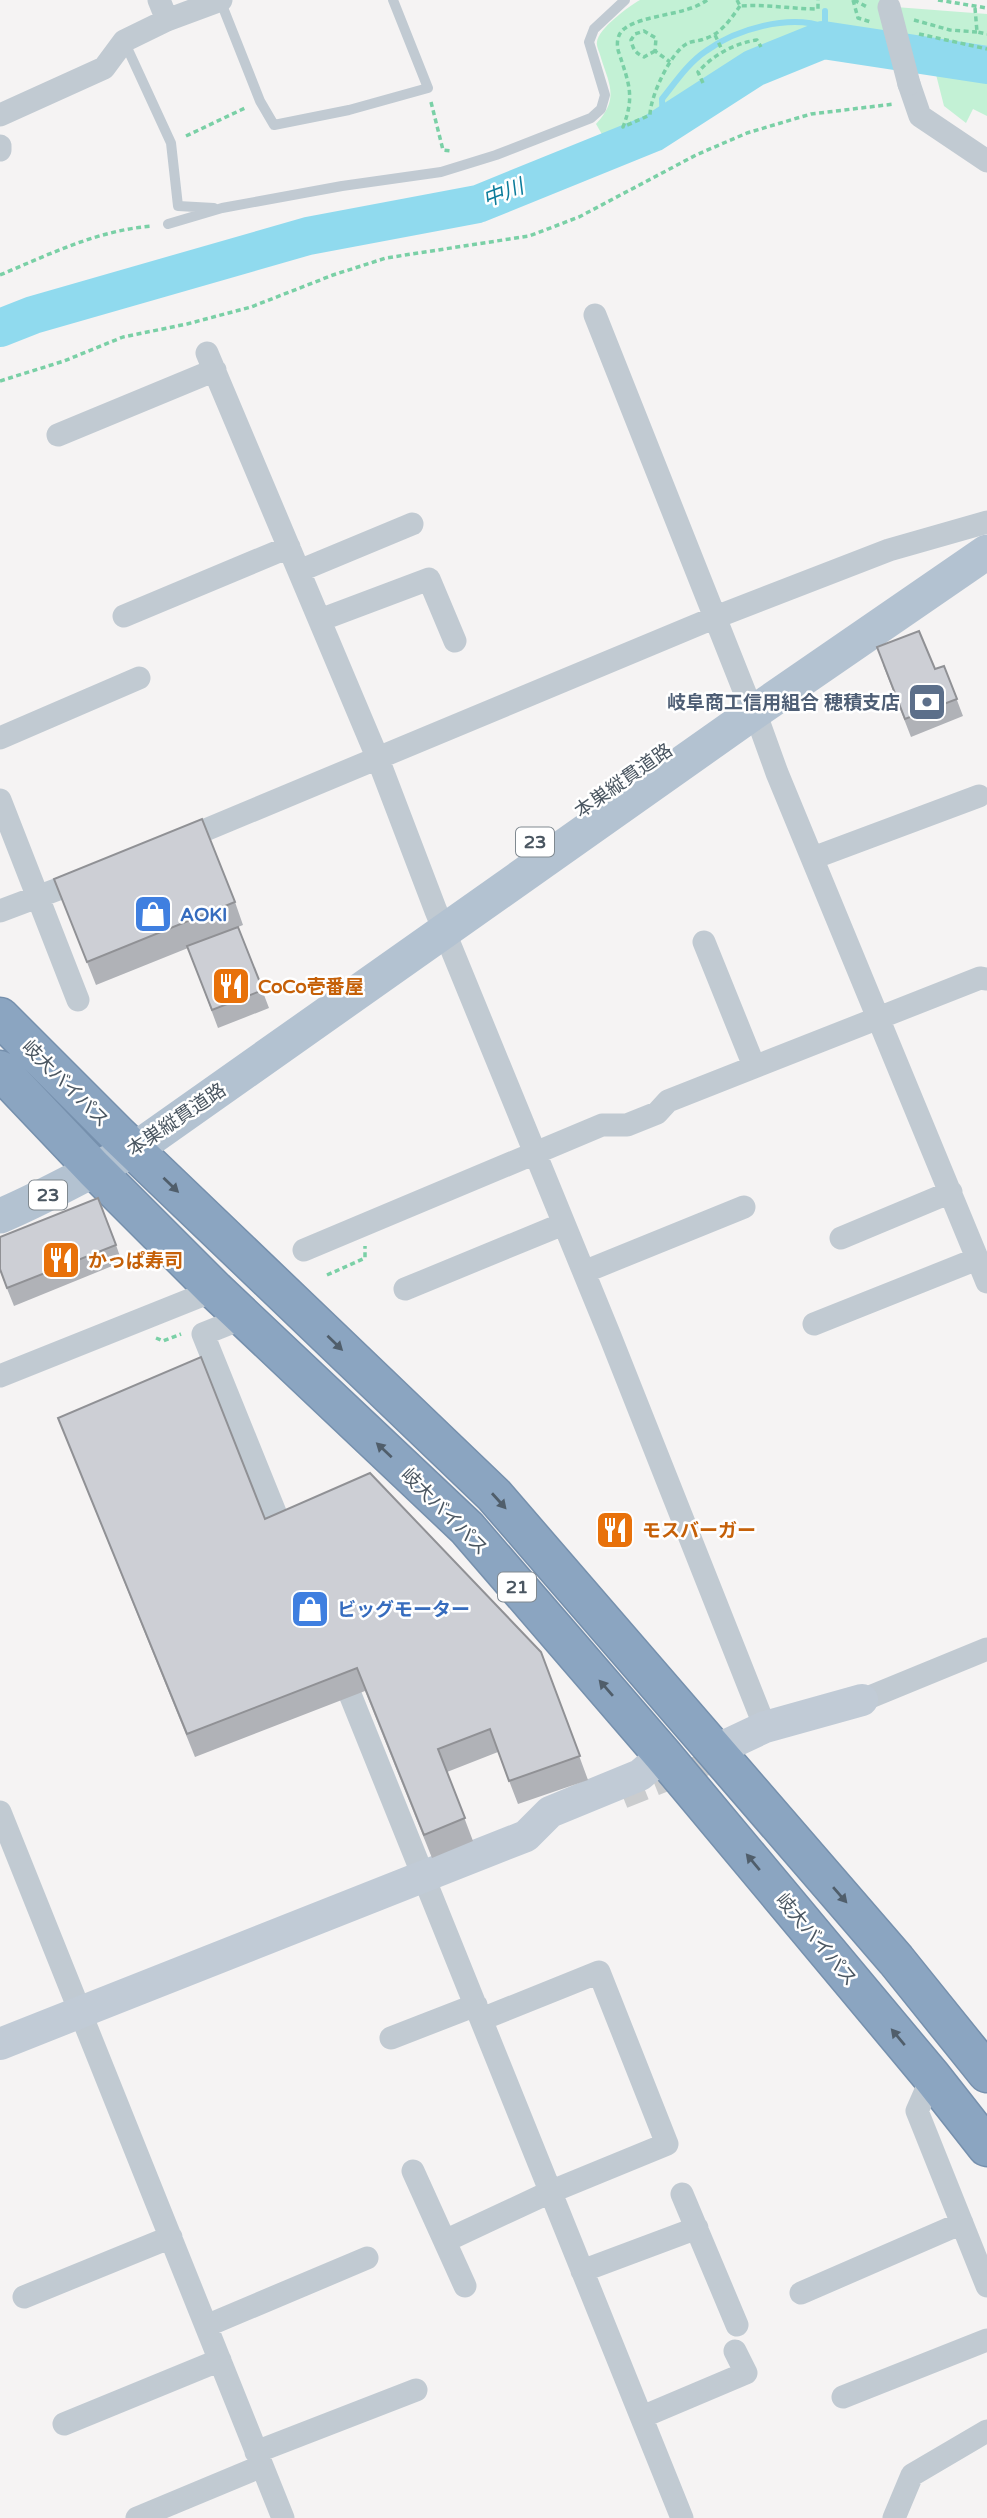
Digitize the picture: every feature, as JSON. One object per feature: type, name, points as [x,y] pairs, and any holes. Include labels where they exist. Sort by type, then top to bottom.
[{"type":"highway","name":"岐大バイパス","points":[[0,1017],[126,1143],[494,1495],[896,1960],[987,2073]]},
{"type":"highway","name":"岐大バイパス","points":[[0,1070],[93,1169],[243,1318],[467,1528],[663,1755],[932,2077],[987,2147]]},
{"type":"main road","name":"本巣縦貫道路","points":[[750,707],[987,524]]},
{"type":"main road","name":"本巣縦貫道路","points":[[93,1169],[441,921],[750,707],[987,552]]},
{"type":"main road","name":"23","points":[[0,1216],[39,1200],[93,1169]]},
{"type":"street","points":[[0,115],[103,68],[124,41],[163,10],[220,0]]},
{"type":"street","points":[[887,10],[920,116],[987,160]]},
{"type":"street","points":[[595,315],[750,707],[987,1282]]},
{"type":"street","points":[[58,435],[211,362],[378,759],[563,1224],[780,1727]]},
{"type":"street","points":[[299,570],[412,524]]},
{"type":"street","points":[[164,846],[716,617],[889,550],[987,524]]},
{"type":"street","points":[[124,616],[289,548]]},
{"type":"street","points":[[320,621],[429,579],[455,641]]},
{"type":"street","points":[[0,738],[139,678]]},
{"type":"street","points":[[813,858],[979,796]]},
{"type":"street","points":[[0,800],[78,1000]]},
{"type":"street","points":[[0,911],[101,872]]},
{"type":"street","points":[[704,942],[754,1066]]},
{"type":"street","points":[[304,1250],[602,1125],[627,1125],[657,1113],[668,1101],[754,1066],[979,978],[987,979]]},
{"type":"street","points":[[841,1238],[951,1192]]},
{"type":"street","points":[[584,1272],[744,1207]]},
{"type":"street","points":[[405,1289],[563,1224]]},
{"type":"street","points":[[814,1324],[978,1259]]},
{"type":"street","points":[[0,1376],[215,1290]]},
{"type":"street","points":[[243,1318],[203,1334],[294,1558]]},
{"type":"street","points":[[330,1647],[682,2518]]},
{"type":"street","points":[[715,1751],[862,1700],[987,1649]]},
{"type":"street","points":[[526,1836],[550,1812],[640,1775],[663,1755]]},
{"type":"street","points":[[0,2045],[607,1804]]},
{"type":"street","points":[[0,1812],[283,2518]]},
{"type":"street","points":[[391,2038],[599,1972],[667,2144],[550,2192],[445,2241]]},
{"type":"street","points":[[932,2077],[917,2111],[987,2286]]},
{"type":"street","points":[[413,2171],[465,2286]]},
{"type":"street","points":[[682,2194],[737,2325]]},
{"type":"street","points":[[802,2293],[962,2223]]},
{"type":"street","points":[[582,2271],[696,2228]]},
{"type":"street","points":[[24,2297],[171,2237]]},
{"type":"street","points":[[206,2326],[367,2258]]},
{"type":"street","points":[[843,2397],[987,2340]]},
{"type":"street","points":[[642,2417],[746,2373],[735,2351]]},
{"type":"street","points":[[64,2424],[220,2360]]},
{"type":"street","points":[[137,2518],[259,2459],[416,2390]]},
{"type":"street","points":[[894,2518],[912,2474],[987,2431]]},
{"type":"lane","points":[[220,0],[260,101],[274,125],[349,110],[428,89],[393,0]]},
{"type":"lane","points":[[168,225],[222,208],[342,186],[442,172],[496,155],[591,118],[601,110],[605,95],[589,42],[594,29],[625,0]]},
{"type":"lane","points":[[124,41],[171,143],[178,206],[222,208]]},
{"type":"path","points":[[707,0],[623,30],[618,37],[617,49],[631,93],[629,111],[623,127],[650,115],[650,104],[670,62],[688,43],[715,35],[725,27],[740,6],[763,4],[790,9],[818,9],[818,0]]},
{"type":"path","points":[[737,0],[740,6]]},
{"type":"path","points":[[853,0],[858,18],[887,10]]},
{"type":"path","points":[[938,0],[987,8]]},
{"type":"path","points":[[975,8],[977,33],[987,34]]},
{"type":"path","points":[[623,30],[634,37]]},
{"type":"path","points":[[644,31],[651,34],[656,38],[655,51],[644,57],[633,48],[631,40],[644,31]]},
{"type":"path","points":[[908,31],[987,49]]},
{"type":"path","points":[[715,35],[723,52]]},
{"type":"path","points":[[703,83],[698,72],[705,63],[744,42],[757,40],[761,47]]},
{"type":"path","points":[[655,51],[670,62]]},
{"type":"path","points":[[428,89],[443,150],[496,155]]},
{"type":"path","points":[[0,381],[64,361],[123,337],[251,307],[333,275],[386,258],[530,236],[579,217],[696,155],[747,133],[811,114],[912,93]]},
{"type":"path","points":[[171,143],[260,101]]},
{"type":"path","points":[[0,275],[93,236],[125,228],[168,225]]},
{"type":"path","points":[[327,1275],[365,1258],[366,1225]]},
{"type":"green space","points":[[640,0],[880,0],[882,6],[987,14],[987,116],[973,109],[966,123],[944,106],[928,43],[833,30],[810,32],[767,47],[668,111],[607,143],[596,124],[610,100],[609,85],[597,42],[608,25]]},
{"type":"building","name":"岐阜商工信用組合 穂積支店","points":[[919,631],[935,669],[944,666],[957,699],[905,719],[877,647]]},
{"type":"building","name":"AOKI","points":[[202,819],[235,902],[87,962],[54,879]]},
{"type":"building","name":"CoCo壱番屋","points":[[238,927],[263,990],[212,1010],[187,946]]},
{"type":"building","name":"かっぱ寿司","points":[[98,1198],[116,1245],[7,1288],[0,1269],[0,1237]]},
{"type":"building","name":"ビッグモーター","points":[[201,1357],[265,1519],[370,1473],[541,1652],[580,1756],[509,1781],[490,1729],[438,1749],[465,1818],[424,1835],[357,1668],[187,1734],[58,1418]]},
{"type":"waterway","points":[[663,126],[662,99],[688,67],[706,51],[732,36],[763,26],[795,22],[825,27],[825,11]]},
{"type":"waterway","name":"中川","points":[[0,328],[33,315],[308,236],[478,204],[653,133],[754,68],[823,40],[987,65]]},
{"type":"tunnel","points":[[623,1797],[731,1754]]},
{"type":"place","name":"岐阜商工信用組合 穂積支店","points":[[927,702]]},
{"type":"place","name":"AOKI","points":[[153,914]]},
{"type":"place","name":"CoCo壱番屋","points":[[231,986]]},
{"type":"place","name":"かっぱ寿司","points":[[61,1260]]},
{"type":"place","name":"モスバーガー","points":[[615,1530]]},
{"type":"place","name":"ビッグモーター","points":[[310,1609]]}]
